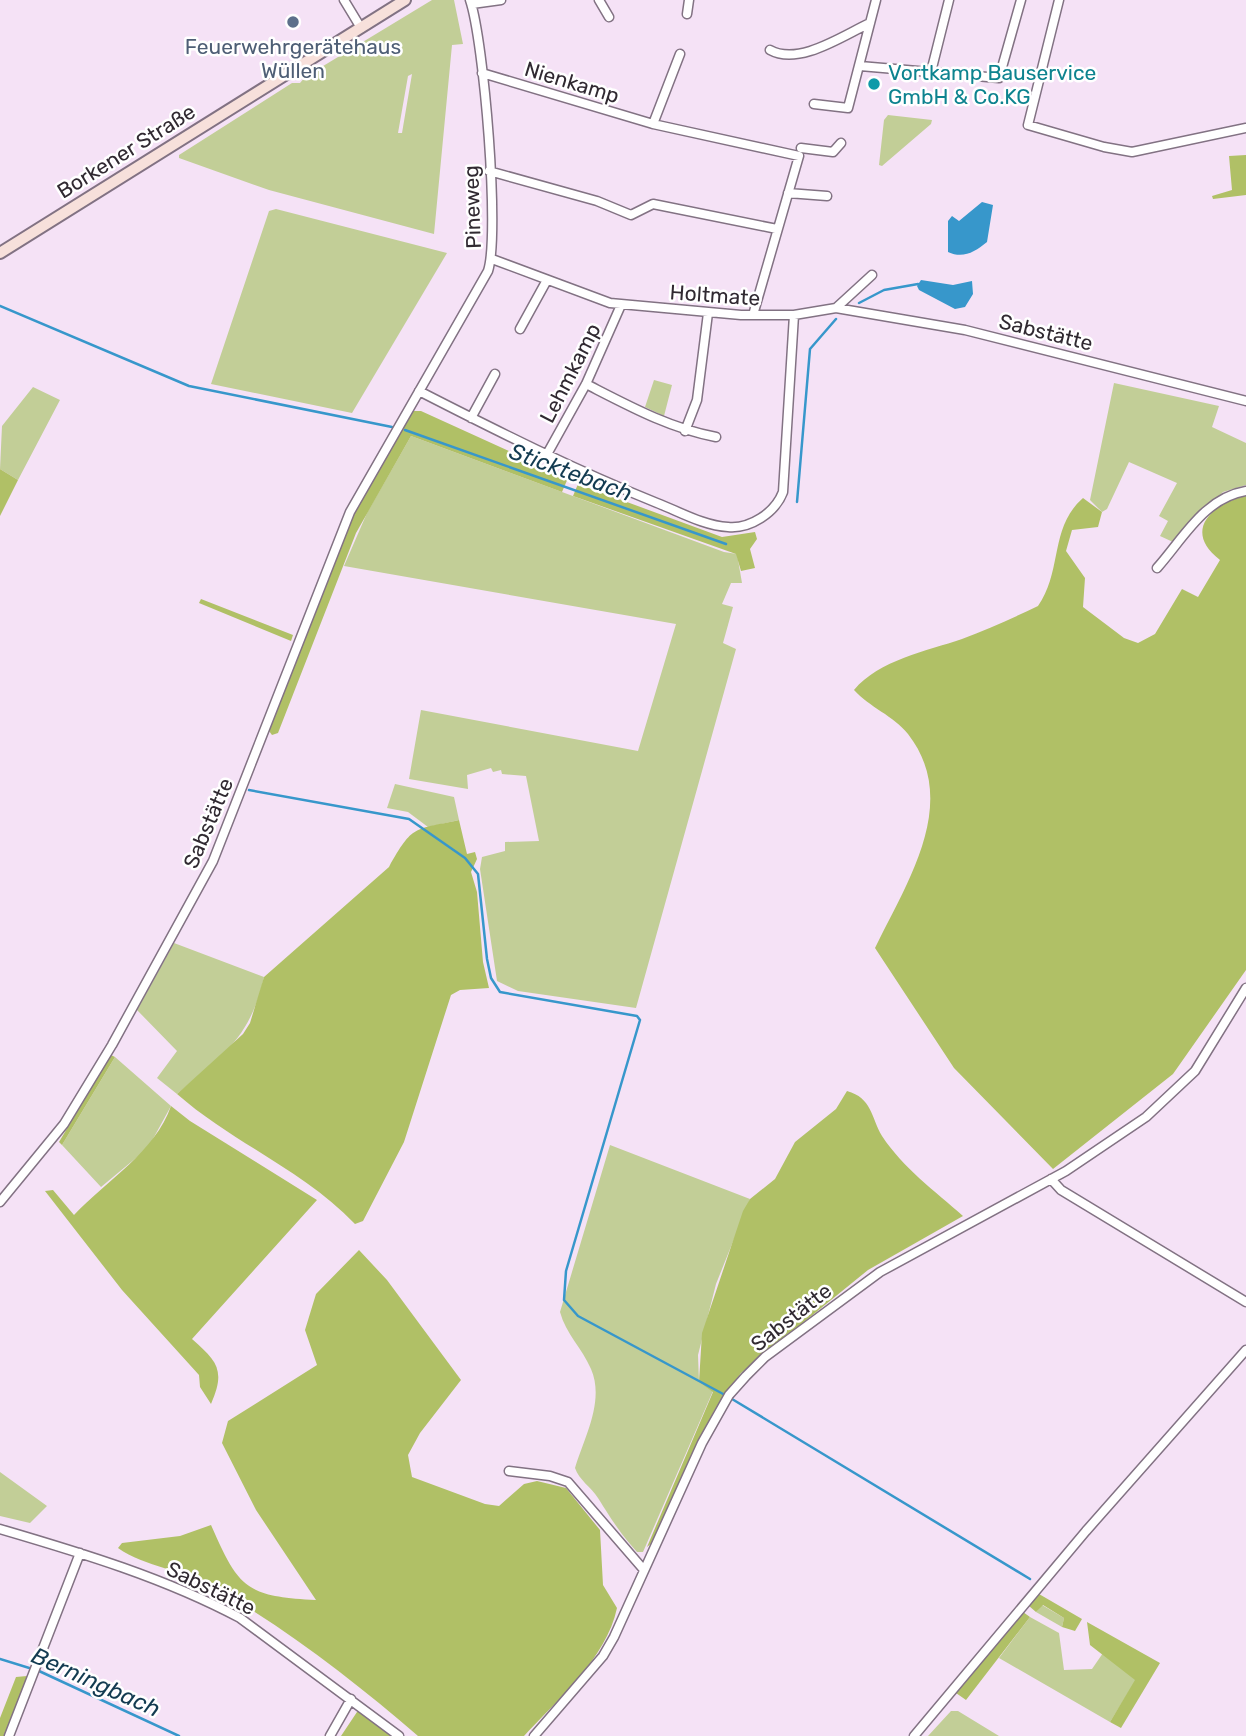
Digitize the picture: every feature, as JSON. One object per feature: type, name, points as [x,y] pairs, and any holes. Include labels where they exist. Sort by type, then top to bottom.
[{"type":"main road","name":"Borkener Straße","points":[[0,253],[405,0]]},
{"type":"street","points":[[344,0],[360,28]]},
{"type":"street","points":[[471,2],[501,0]]},
{"type":"street","points":[[599,0],[609,17]]},
{"type":"street","points":[[687,14],[690,0]]},
{"type":"street","points":[[814,104],[848,108],[876,0]]},
{"type":"street","points":[[931,72],[949,0]]},
{"type":"street","points":[[860,66],[999,78],[1021,0]]},
{"type":"street","points":[[1059,0],[1028,125],[1104,147],[1132,152],[1246,128]]},
{"type":"street","name":"Pineweg","points":[[396,431],[492,259],[482,73],[471,2]]},
{"type":"street","points":[[770,50],[782,57],[797,55],[870,23]]},
{"type":"street","points":[[653,124],[680,54]]},
{"type":"street","name":"Nienkamp","points":[[482,73],[653,124],[801,149],[833,152],[841,143]]},
{"type":"street","points":[[753,315],[801,149]]},
{"type":"street","points":[[489,171],[597,201],[631,215],[653,204],[777,229]]},
{"type":"street","points":[[788,193],[828,196]]},
{"type":"street","name":"Holtmate","points":[[492,259],[583,295],[621,305],[753,315],[794,315],[836,308]]},
{"type":"street","points":[[836,308],[872,275]]},
{"type":"street","points":[[520,329],[547,280]]},
{"type":"street","name":"Lehmkamp","points":[[546,456],[586,384],[621,305]]},
{"type":"street","name":"Sabstätte","points":[[836,308],[965,330],[1246,401]]},
{"type":"street","points":[[685,431],[697,400],[708,313]]},
{"type":"street","points":[[419,391],[546,456],[718,525],[740,526],[769,512],[783,492],[794,315]]},
{"type":"street","points":[[471,418],[495,374]]},
{"type":"street","points":[[586,384],[685,431],[716,438]]},
{"type":"street","name":"Sabstätte","points":[[0,1202],[64,1124],[112,1045],[213,861],[228,829],[336,543],[366,480],[396,431]]},
{"type":"street","points":[[1157,568],[1212,505],[1227,496],[1246,491]]},
{"type":"street","name":"Sabstätte","points":[[534,1736],[603,1656],[716,1416],[729,1395],[765,1357],[880,1272],[1051,1180],[1146,1117],[1195,1071],[1246,988]]},
{"type":"street","points":[[1051,1180],[1061,1190],[1246,1302]]},
{"type":"street","points":[[914,1736],[1086,1531],[1246,1350]]},
{"type":"street","points":[[509,1471],[550,1476],[568,1482],[644,1570]]},
{"type":"street","name":"Sabstätte","points":[[0,1529],[80,1553],[169,1585],[240,1618],[399,1736]]},
{"type":"street","points":[[9,1736],[80,1553]]},
{"type":"street","points":[[330,1736],[351,1699]]},
{"type":"green space","points":[[432,0],[454,0],[463,44],[452,45],[434,234],[269,190],[179,158],[179,155],[292,83],[300,83],[305,77]],"holes":[[[412,74],[402,133],[398,133],[408,76]]]},
{"type":"green space","points":[[888,115],[932,120],[931,124],[882,166],[879,165],[884,120]]},
{"type":"green space","points":[[1246,155],[1246,195],[1213,199],[1212,196],[1232,190],[1229,156]]},
{"type":"green space","points":[[276,209],[447,253],[352,413],[211,384],[269,211]]},
{"type":"green space","points":[[654,380],[672,385],[664,416],[645,407]]},
{"type":"green space","points":[[1114,383],[1219,406],[1212,427],[1246,443],[1246,485],[1223,492],[1173,542],[1160,536],[1168,521],[1159,516],[1177,483],[1129,462],[1107,509],[1102,512],[1090,500]]},
{"type":"green space","points":[[33,387],[60,400],[18,480],[0,469],[2,426]]},
{"type":"green space","points":[[413,411],[421,411],[568,478],[562,492],[411,436],[356,533],[278,733],[272,735],[269,731],[271,724],[355,511]]},
{"type":"green space","points":[[411,436],[724,552],[737,554],[742,583],[731,583],[722,604],[733,607],[723,643],[736,649],[636,1008],[518,991],[497,981],[480,869],[482,857],[505,851],[505,842],[539,841],[526,776],[502,774],[501,770],[493,772],[491,768],[467,775],[468,789],[409,779],[421,710],[638,751],[676,624],[344,566],[367,513]]},
{"type":"green space","points":[[0,469],[18,480],[0,516]]},
{"type":"green space","points":[[578,484],[722,537],[755,532],[757,539],[750,549],[755,568],[741,571],[736,554],[573,496]]},
{"type":"green space","points":[[1246,496],[1246,970],[1173,1074],[1053,1169],[954,1068],[875,948],[901,896],[923,842],[929,814],[930,787],[923,760],[908,734],[854,690],[876,671],[890,664],[962,639],[1038,606],[1051,578],[1065,522],[1083,498],[1102,512],[1098,527],[1072,530],[1066,551],[1085,578],[1083,607],[1124,638],[1138,643],[1155,634],[1182,589],[1198,597],[1220,560],[1209,550],[1203,539],[1202,530],[1206,520],[1222,505]]},
{"type":"green space","points":[[201,599],[293,635],[291,641],[199,603]]},
{"type":"green space","points":[[395,784],[454,797],[459,820],[428,827],[408,812],[387,808]]},
{"type":"green space","points":[[459,820],[467,854],[475,852],[477,859],[471,872],[477,892],[483,962],[489,988],[460,990],[451,995],[404,1142],[363,1221],[355,1224],[313,1188],[221,1127],[177,1094],[243,1034],[250,1023],[264,977],[389,867],[404,843],[416,831]]},
{"type":"green space","points":[[174,943],[264,977],[251,1016],[242,1031],[221,1057],[177,1094],[157,1078],[177,1051],[137,1010]]},
{"type":"green space","points":[[111,1055],[115,1057],[62,1145],[59,1142]]},
{"type":"green space","points":[[115,1057],[171,1106],[148,1148],[101,1187],[62,1145]]},
{"type":"green space","points":[[847,1091],[866,1103],[890,1148],[920,1179],[963,1216],[868,1270],[741,1373],[714,1411],[654,1541],[647,1547],[713,1392],[699,1382],[702,1333],[743,1211],[750,1199],[775,1179],[795,1142],[836,1109]]},
{"type":"green space","points":[[171,1106],[190,1121],[317,1200],[192,1339],[208,1354],[216,1367],[218,1383],[211,1404],[200,1387],[199,1375],[122,1290],[45,1191],[53,1190],[74,1215],[129,1165],[154,1138]]},
{"type":"green space","points":[[610,1145],[750,1199],[716,1284],[698,1355],[699,1382],[713,1391],[643,1552],[637,1552],[625,1538],[575,1468],[592,1419],[595,1381],[560,1312]]},
{"type":"green space","points":[[359,1250],[387,1280],[461,1380],[420,1433],[408,1455],[412,1477],[485,1504],[499,1506],[524,1484],[537,1481],[566,1488],[600,1530],[603,1585],[617,1608],[611,1627],[592,1661],[524,1736],[418,1736],[319,1656],[240,1603],[202,1581],[140,1560],[118,1548],[122,1543],[180,1536],[211,1525],[229,1563],[248,1585],[274,1596],[316,1600],[256,1510],[222,1443],[228,1421],[317,1365],[305,1330],[316,1294]]},
{"type":"green space","points":[[0,1472],[47,1506],[30,1523],[0,1516]]},
{"type":"green space","points":[[1039,1594],[1082,1619],[1075,1631],[1062,1627],[1064,1618],[1043,1605],[1036,1612],[1029,1606]]},
{"type":"green space","points":[[1042,1605],[1064,1618],[1062,1627],[1036,1612]]},
{"type":"green space","points":[[1023,1612],[1030,1617],[966,1700],[956,1693]]},
{"type":"green space","points":[[1030,1617],[1059,1633],[1064,1670],[1092,1669],[1103,1653],[1136,1680],[1110,1722],[999,1658]]},
{"type":"green space","points":[[1087,1622],[1160,1663],[1121,1728],[1110,1722],[1135,1680],[1090,1645]]},
{"type":"green space","points":[[27,1676],[5,1736],[0,1736],[0,1718],[16,1677]]},
{"type":"green space","points":[[951,1711],[958,1711],[999,1736],[928,1736]]},
{"type":"green space","points":[[357,1712],[361,1712],[391,1736],[341,1736]]},
{"type":"water","points":[[982,202],[993,205],[987,242],[969,253],[959,255],[948,252],[948,221],[952,216],[959,221]]},
{"type":"water","points":[[921,280],[953,285],[972,281],[973,294],[965,307],[955,309],[919,290],[917,286]]},
{"type":"waterway","points":[[859,303],[884,290],[918,284]]},
{"type":"waterway","points":[[0,306],[189,386],[392,427]]},
{"type":"waterway","name":"Sticktebach","points":[[797,502],[810,349],[836,319]]},
{"type":"waterway","name":"Sticktebach","points":[[405,430],[726,544]]},
{"type":"waterway","points":[[249,790],[409,819],[465,858],[478,874],[487,959],[491,978],[500,992],[637,1016],[640,1020],[566,1271],[564,1300],[578,1316],[725,1395]]},
{"type":"waterway","points":[[732,1399],[1030,1579]]},
{"type":"waterway","name":"Berningbach","points":[[0,1659],[39,1671],[179,1736]]},
{"type":"place","name":"Feuerwehrgerätehaus Wüllen","points":[[293,22]]},
{"type":"place","name":"Vortkamp Bauservice GmbH & Co.KG","points":[[874,84]]}]
